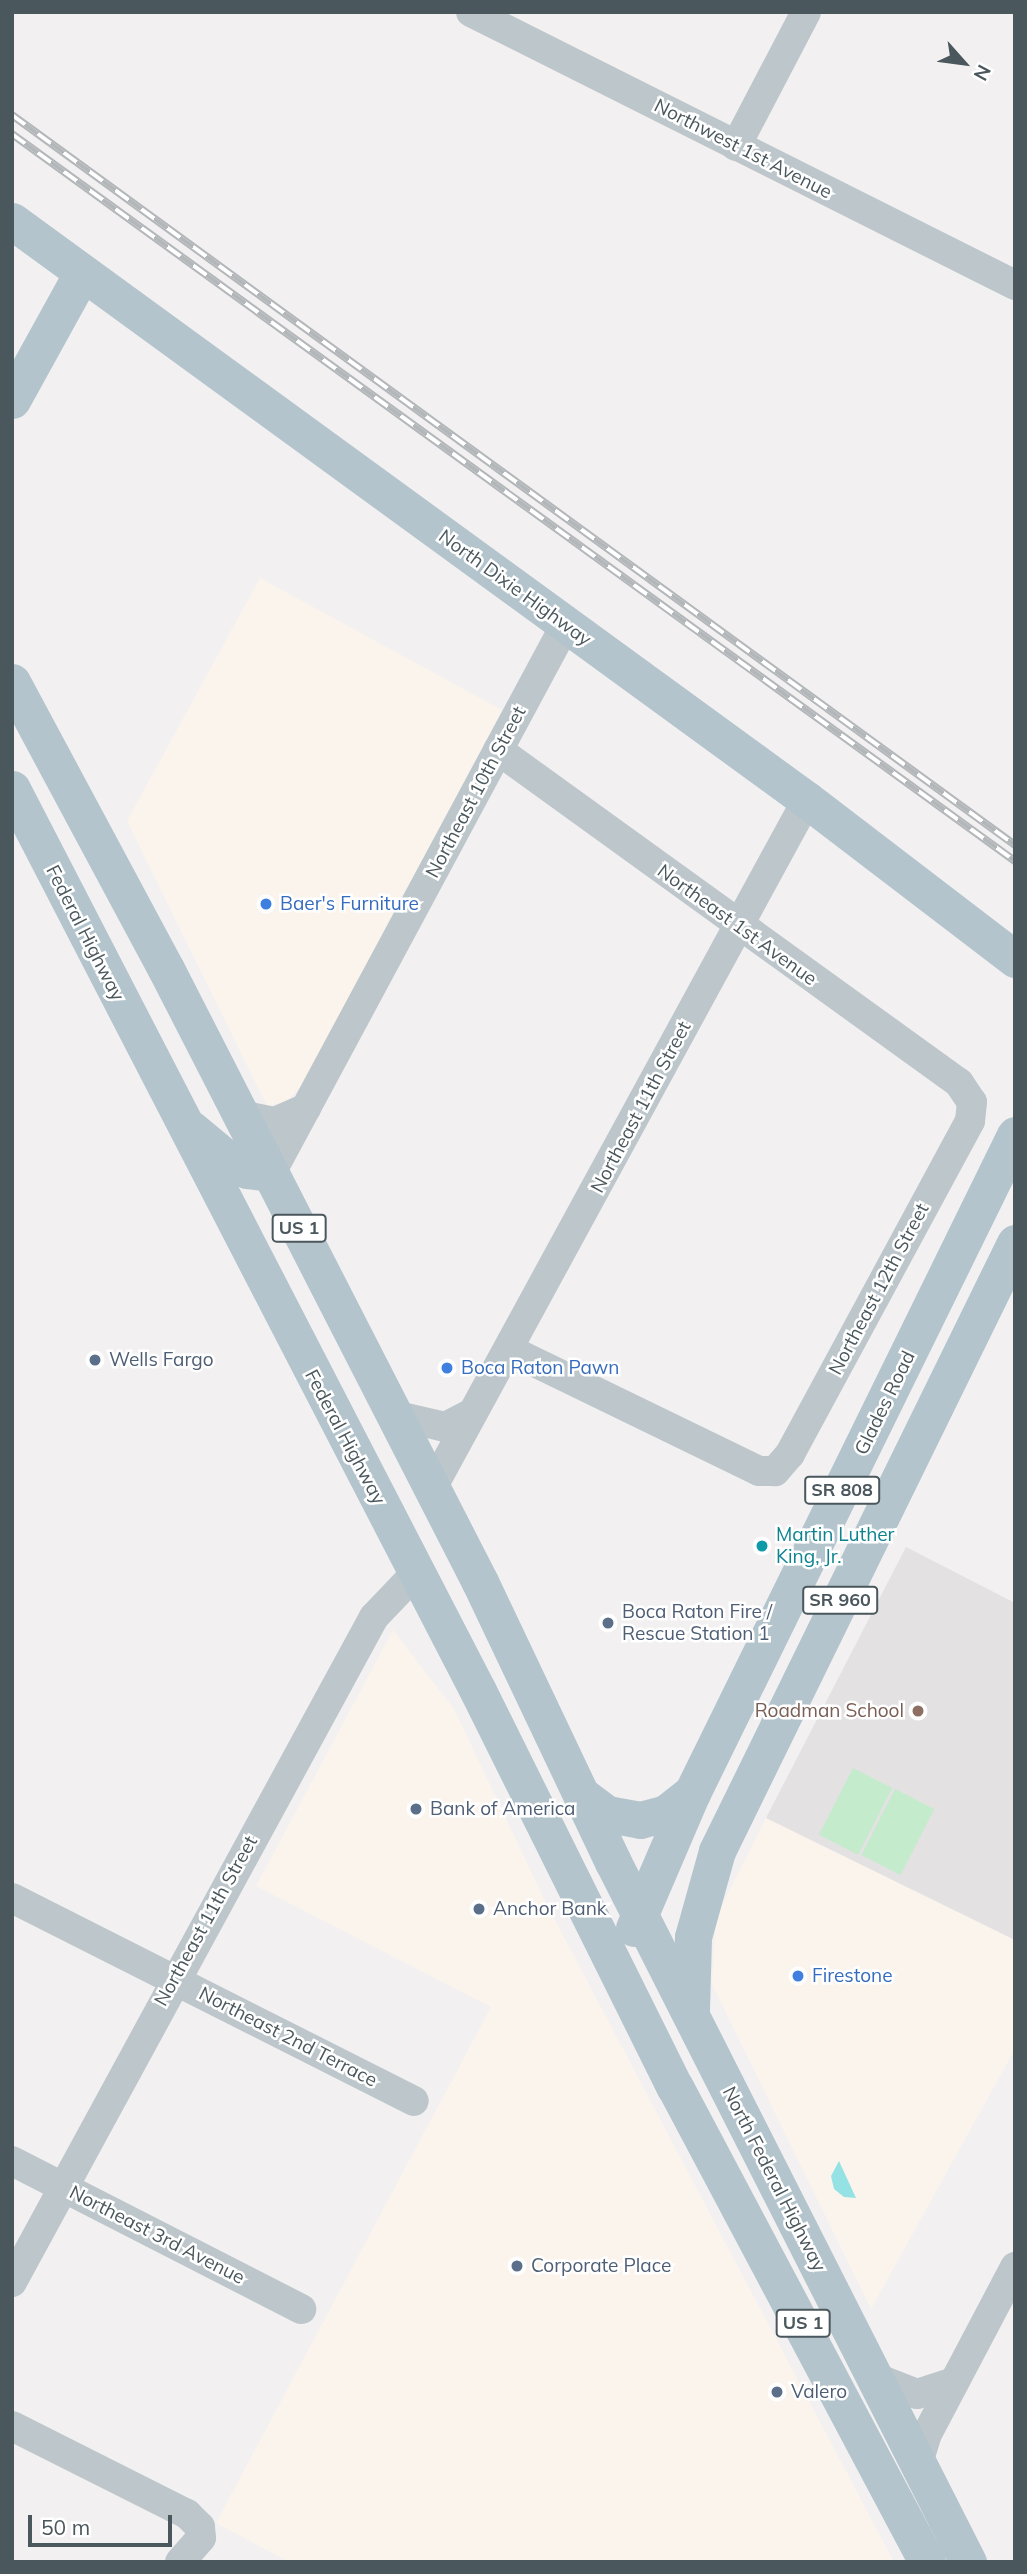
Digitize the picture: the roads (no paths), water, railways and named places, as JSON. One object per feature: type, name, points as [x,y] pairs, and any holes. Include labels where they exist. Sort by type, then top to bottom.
[{"type":"main road","name":"North Dixie Highway","points":[[12,220],[807,800],[1015,958]]},
{"type":"main road","points":[[12,400],[82,273]]},
{"type":"main road","name":"US 1","points":[[12,682],[271,1173],[432,1488],[583,1796]]},
{"type":"main road","name":"Federal Highway","points":[[12,789],[416,1573],[675,2087],[842,2397]]},
{"type":"main road","points":[[180,1119],[227,1159],[247,1170],[271,1173]]},
{"type":"main road","name":"Glades Road","points":[[621,1979],[639,1914],[692,1793],[1015,1135]]},
{"type":"main road","points":[[242,1239],[278,1243],[326,1281]]},
{"type":"main road","name":"SR 960","points":[[684,2004],[693,1937],[717,1851],[1015,1243]]},
{"type":"main road","points":[[583,1796],[607,1814],[640,1820],[666,1813],[692,1793]]},
{"type":"main road","name":"North Federal Highway","points":[[583,1796],[684,2004],[968,2562]]},
{"type":"main road","points":[[573,1883],[613,1907],[639,1914],[675,1898],[696,1880],[717,1851]]},
{"type":"main road","points":[[621,1979],[651,1976],[684,2004]]},
{"type":"main road","points":[[842,2397],[871,2401],[894,2413]]},
{"type":"main road","name":"US 1","points":[[842,2397],[927,2562]]},
{"type":"street","name":"Northwest 1st Avenue","points":[[471,12],[1015,285]]},
{"type":"street","points":[[736,145],[806,12]]},
{"type":"street","name":"Northeast 10th Street","points":[[271,1173],[566,624]]},
{"type":"street","name":"Northeast 1st Avenue","points":[[498,750],[738,927],[959,1083],[972,1102]]},
{"type":"street","name":"Northeast 11th Street","points":[[432,1488],[510,1350],[807,800]]},
{"type":"street","name":"Northeast 12th Street","points":[[510,1350],[759,1471],[775,1471],[790,1454],[963,1132],[972,1102]]},
{"type":"street","points":[[241,1115],[275,1122],[306,1108]]},
{"type":"street","points":[[394,1415],[445,1427],[474,1413]]},
{"type":"street","name":"Northeast 11th Street","points":[[12,2282],[173,1979],[374,1617],[416,1573]]},
{"type":"street","name":"Northeast 2nd Terrace","points":[[12,1898],[414,2101]]},
{"type":"street","name":"Northeast 3rd Avenue","points":[[12,2161],[301,2309]]},
{"type":"street","points":[[918,2463],[927,2434],[1015,2267]]},
{"type":"street","points":[[876,2378],[917,2394],[954,2382]]},
{"type":"street","points":[[12,2426],[187,2514],[200,2527],[201,2538],[180,2562]]},
{"type":"water","points":[[839,2161],[856,2198],[844,2197],[834,2189],[831,2176]]},
{"type":"railway","points":[[12,115],[1015,845]]},
{"type":"railway","points":[[12,134],[1015,861]]},
{"type":"place","name":"Baer's Furniture","points":[[266,904]]},
{"type":"place","name":"Wells Fargo","points":[[95,1360]]},
{"type":"place","name":"Boca Raton Pawn","points":[[447,1368]]},
{"type":"place","name":"Martin Luther King, Jr.","points":[[762,1546]]},
{"type":"place","name":"Boca Raton Fire / Rescue Station 1","points":[[608,1623]]},
{"type":"place","name":"Roadman School","points":[[918,1711]]},
{"type":"place","name":"Bank of America","points":[[416,1809]]},
{"type":"place","name":"Anchor Bank","points":[[479,1909]]},
{"type":"place","name":"Firestone","points":[[798,1976]]},
{"type":"place","name":"Corporate Place","points":[[517,2266]]},
{"type":"place","name":"Valero","points":[[777,2392]]}]
